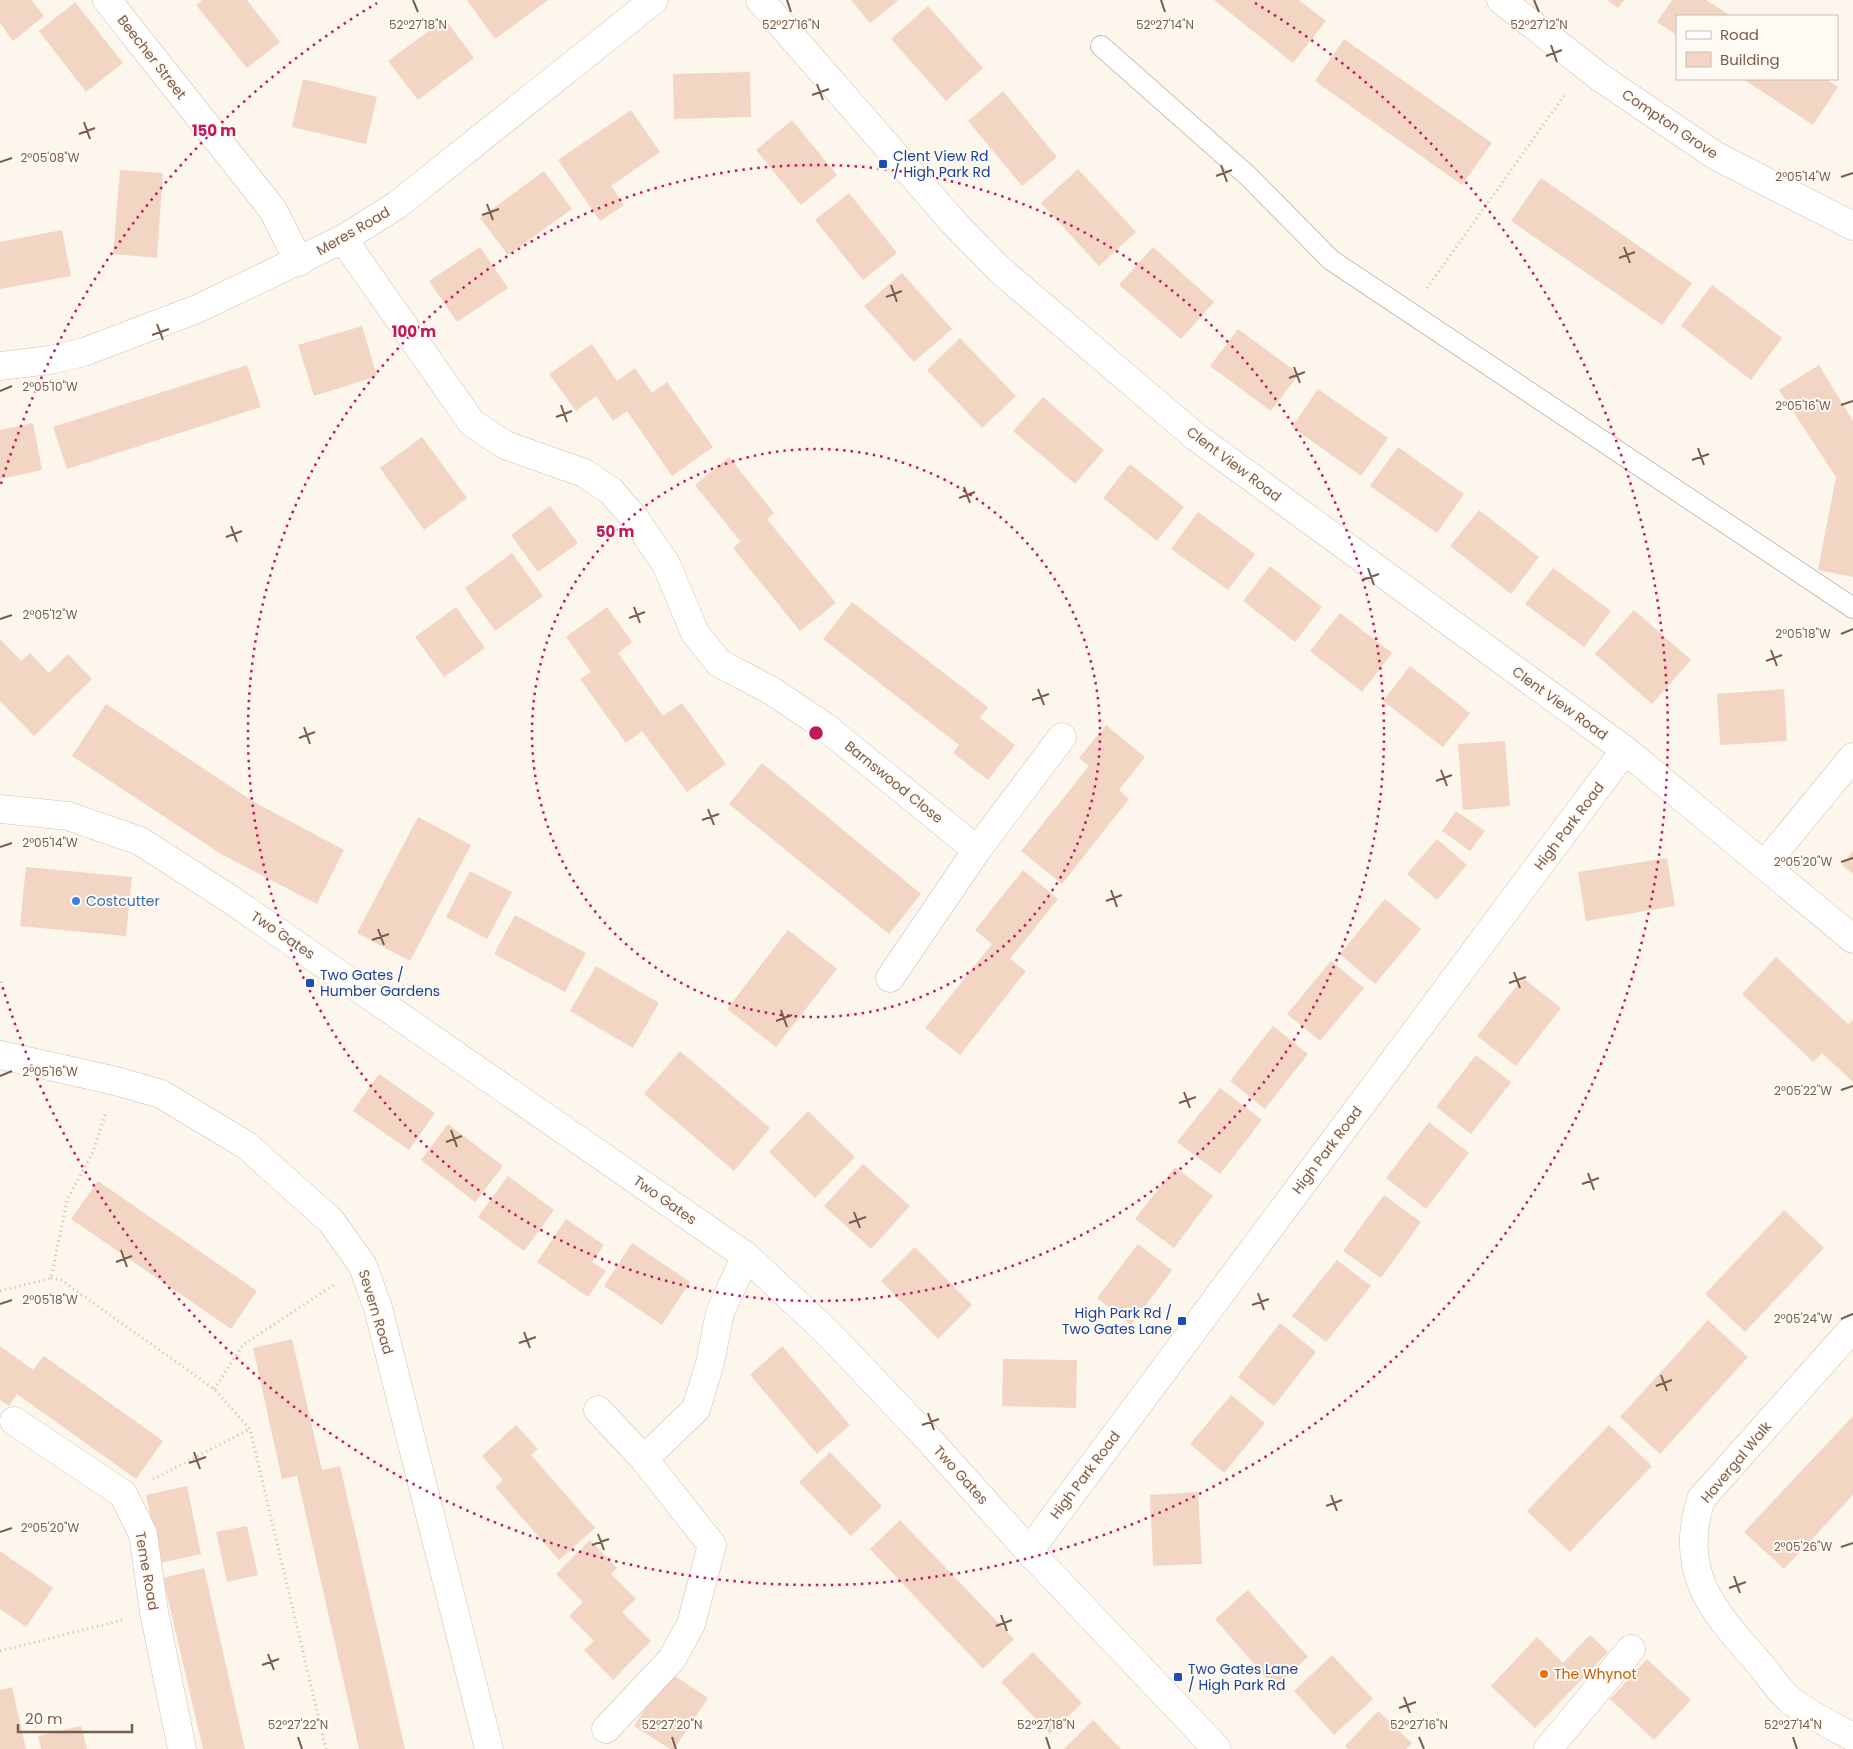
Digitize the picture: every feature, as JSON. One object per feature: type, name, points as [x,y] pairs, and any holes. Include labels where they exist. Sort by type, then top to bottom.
[{"type":"street","name":"Beecher Street","points":[[107,0],[273,210],[299,262]]},
{"type":"street","name":"Meres Road","points":[[0,366],[50,360],[84,352],[197,309],[299,262],[343,239],[397,205],[654,0]]},
{"type":"street","name":"Clent View Road","points":[[760,0],[954,223],[1007,276],[1196,437],[1625,750],[1765,864],[1853,939]]},
{"type":"street","name":"Compton Grove","points":[[1501,0],[1586,66],[1716,156],[1853,226]]},
{"type":"street","name":"Barnswood Close","points":[[343,239],[472,422],[505,445],[584,473],[611,491],[635,519],[666,564],[695,633],[719,663],[772,691],[824,726],[977,850]]},
{"type":"street","points":[[890,978],[977,850],[1062,737]]},
{"type":"street","name":"High Park Road","points":[[1029,1551],[1625,750]]},
{"type":"street","points":[[1765,864],[1853,756]]},
{"type":"street","name":"Two Gates","points":[[0,809],[68,816],[140,841],[238,904],[746,1256],[827,1332],[922,1432],[1029,1551],[1217,1749]]},
{"type":"street","name":"Severn Road","points":[[0,1055],[116,1081],[161,1094],[246,1145],[331,1221],[363,1266],[378,1308],[489,1749]]},
{"type":"street","points":[[644,1459],[696,1409],[710,1363],[720,1312],[746,1256]]},
{"type":"street","name":"Havergal Walk","points":[[1853,1328],[1701,1498],[1694,1523],[1692,1552],[1702,1587],[1723,1620],[1741,1643],[1795,1704],[1853,1737]]},
{"type":"street","points":[[598,1410],[644,1459],[712,1545],[691,1624],[672,1659],[606,1729]]},
{"type":"street","name":"Teme Road","points":[[14,1421],[123,1494],[143,1534],[154,1612],[182,1749]]},
{"type":"street","points":[[1548,1749],[1631,1649]]},
{"type":"lane","points":[[1102,46],[1248,176],[1331,260],[1853,608]]},
{"type":"path","points":[[1410,313],[1586,66]]},
{"type":"path","points":[[51,1278],[67,1200],[93,1152],[116,1081]]},
{"type":"path","points":[[214,1389],[243,1346],[363,1266]]},
{"type":"path","points":[[0,1291],[51,1278],[61,1280],[214,1389],[250,1429],[326,1749]]},
{"type":"path","points":[[123,1494],[250,1429]]},
{"type":"path","points":[[0,1651],[154,1612]]},
{"type":"building","points":[[0,0],[31,0],[44,16],[13,41],[0,23]]},
{"type":"building","points":[[202,0],[247,0],[280,42],[247,68],[196,5]]},
{"type":"building","points":[[467,0],[548,0],[495,39]]},
{"type":"building","points":[[851,0],[899,0],[870,23]]},
{"type":"building","points":[[1214,0],[1299,0],[1326,21],[1293,63]]},
{"type":"building","points":[[1607,0],[1624,0],[1618,8]]},
{"type":"building","points":[[1672,0],[1706,0],[1729,15],[1676,15],[1676,34],[1657,22]]},
{"type":"building","points":[[75,2],[123,63],[86,92],[39,31]]},
{"type":"building","points":[[928,6],[983,68],[946,101],[891,39]]},
{"type":"building","points":[[445,19],[474,58],[418,100],[388,61]]},
{"type":"building","points":[[1344,39],[1492,143],[1462,185],[1315,81]]},
{"type":"building","points":[[750,72],[751,117],[674,119],[673,74]]},
{"type":"building","points":[[303,79],[377,97],[366,144],[292,127]]},
{"type":"building","points":[[1745,80],[1828,80],[1838,87],[1813,125]]},
{"type":"building","points":[[1003,91],[1057,157],[1022,186],[968,121]]},
{"type":"building","points":[[631,110],[660,152],[611,186],[624,205],[600,221],[558,160]]},
{"type":"building","points":[[792,120],[837,175],[801,205],[756,150]]},
{"type":"building","points":[[1078,169],[1136,232],[1099,266],[1041,203]]},
{"type":"building","points":[[120,170],[163,173],[157,258],[113,254]]},
{"type":"building","points":[[544,171],[572,209],[508,255],[480,218]]},
{"type":"building","points":[[1541,178],[1692,283],[1662,325],[1511,221]]},
{"type":"building","points":[[849,193],[897,253],[863,280],[815,220]]},
{"type":"building","points":[[62,230],[71,276],[0,289],[0,242]]},
{"type":"building","points":[[480,247],[508,288],[457,322],[429,281]]},
{"type":"building","points":[[1153,247],[1214,302],[1181,339],[1119,285]]},
{"type":"building","points":[[902,273],[952,329],[914,362],[864,306]]},
{"type":"building","points":[[1712,285],[1782,338],[1751,380],[1681,326]]},
{"type":"building","points":[[362,326],[377,376],[314,396],[298,345]]},
{"type":"building","points":[[1238,329],[1299,374],[1271,411],[1210,366]]},
{"type":"building","points":[[960,338],[1016,396],[982,428],[927,370]]},
{"type":"building","points":[[592,344],[617,381],[635,368],[652,393],[667,382],[713,447],[672,476],[627,411],[613,421],[596,396],[576,411],[549,374]]},
{"type":"building","points":[[247,365],[261,407],[67,469],[53,427]]},
{"type":"building","points":[[1819,365],[1853,421],[1853,577],[1818,570],[1836,477],[1779,390]]},
{"type":"building","points":[[1318,389],[1388,438],[1361,476],[1292,427]]},
{"type":"building","points":[[1043,397],[1104,450],[1075,484],[1013,431]]},
{"type":"building","points":[[33,423],[42,470],[0,479],[0,430]]},
{"type":"building","points":[[422,437],[467,498],[424,530],[380,468]]},
{"type":"building","points":[[1398,447],[1464,494],[1437,533],[1370,486]]},
{"type":"building","points":[[729,457],[774,513],[767,519],[836,603],[800,631],[733,548],[747,536],[740,541],[695,485]]},
{"type":"building","points":[[1130,464],[1184,507],[1157,541],[1103,498]]},
{"type":"building","points":[[550,506],[578,543],[538,572],[511,535]]},
{"type":"building","points":[[1479,510],[1539,557],[1511,594],[1450,546]]},
{"type":"building","points":[[1198,512],[1255,554],[1228,590],[1171,549]]},
{"type":"building","points":[[512,553],[543,596],[495,631],[465,588]]},
{"type":"building","points":[[1270,566],[1322,607],[1295,642],[1243,601]]},
{"type":"building","points":[[1553,568],[1611,611],[1584,647],[1525,604]]},
{"type":"building","points":[[852,602],[988,707],[980,718],[1015,745],[988,780],[953,753],[959,745],[823,639]]},
{"type":"building","points":[[456,607],[485,648],[444,677],[415,637]]},
{"type":"building","points":[[607,607],[632,642],[618,653],[663,716],[682,703],[726,764],[687,792],[642,731],[626,743],[580,679],[591,672],[566,637]]},
{"type":"building","points":[[1634,610],[1691,660],[1652,704],[1595,654]]},
{"type":"building","points":[[1340,613],[1392,653],[1362,692],[1310,651]]},
{"type":"building","points":[[0,639],[21,661],[30,653],[49,673],[68,654],[92,679],[34,736],[0,701]]},
{"type":"building","points":[[1410,666],[1470,713],[1443,747],[1383,701]]},
{"type":"building","points":[[1784,689],[1787,741],[1720,745],[1717,694]]},
{"type":"building","points":[[106,704],[254,802],[344,850],[317,904],[221,854],[72,756]]},
{"type":"building","points":[[1106,725],[1145,757],[1119,790],[1129,799],[1062,884],[1021,851],[1089,766],[1079,758]]},
{"type":"building","points":[[1505,741],[1510,806],[1463,810],[1458,744]]},
{"type":"building","points":[[762,763],[921,894],[889,934],[729,804]]},
{"type":"building","points":[[1456,811],[1485,831],[1470,851],[1442,831]]},
{"type":"building","points":[[418,817],[471,845],[410,961],[357,933]]},
{"type":"building","points":[[1437,839],[1467,865],[1437,900],[1407,874]]},
{"type":"building","points":[[1853,851],[1853,874],[1842,865]]},
{"type":"building","points":[[1667,858],[1675,906],[1586,921],[1578,872]]},
{"type":"building","name":"Costcutter","points":[[26,867],[132,877],[126,936],[20,926]]},
{"type":"building","points":[[1023,870],[1058,899],[1010,959],[1026,971],[960,1055],[925,1028],[992,944],[975,930]]},
{"type":"building","points":[[470,871],[512,892],[487,939],[446,917]]},
{"type":"building","points":[[1385,899],[1421,929],[1375,984],[1340,954]]},
{"type":"building","points":[[515,915],[586,953],[565,992],[494,954]]},
{"type":"building","points":[[788,930],[837,969],[776,1047],[727,1009]]},
{"type":"building","points":[[1776,957],[1848,1024],[1853,1020],[1853,1082],[1822,1053],[1813,1062],[1742,994]]},
{"type":"building","points":[[1331,961],[1364,988],[1320,1041],[1287,1014]]},
{"type":"building","points":[[596,966],[659,1003],[633,1048],[570,1011]]},
{"type":"building","points":[[1523,978],[1561,1008],[1516,1066],[1477,1036]]},
{"type":"building","points":[[1273,1026],[1308,1054],[1265,1109],[1230,1081]]},
{"type":"building","points":[[680,1051],[770,1128],[734,1171],[644,1094]]},
{"type":"building","points":[[1476,1055],[1511,1082],[1471,1134],[1436,1107]]},
{"type":"building","points":[[379,1074],[435,1113],[409,1150],[353,1111]]},
{"type":"building","points":[[1220,1088],[1262,1120],[1220,1174],[1177,1142]]},
{"type":"building","points":[[808,1111],[855,1157],[815,1198],[769,1152]]},
{"type":"building","points":[[1429,1122],[1469,1153],[1426,1209],[1386,1178]]},
{"type":"building","points":[[448,1124],[503,1166],[475,1202],[421,1160]]},
{"type":"building","points":[[863,1164],[910,1206],[871,1249],[824,1206]]},
{"type":"building","points":[[1175,1167],[1213,1196],[1174,1248],[1135,1219]]},
{"type":"building","points":[[508,1176],[554,1210],[524,1251],[478,1217]]},
{"type":"building","points":[[98,1181],[257,1291],[231,1329],[71,1219]]},
{"type":"building","points":[[1384,1195],[1421,1222],[1381,1278],[1343,1251]]},
{"type":"building","points":[[1784,1210],[1824,1248],[1745,1332],[1705,1294]]},
{"type":"building","points":[[566,1219],[604,1245],[592,1262],[606,1271],[588,1297],[537,1262]]},
{"type":"building","points":[[632,1243],[690,1282],[662,1325],[604,1286]]},
{"type":"building","points":[[1138,1244],[1172,1270],[1131,1325],[1097,1298]]},
{"type":"building","points":[[915,1247],[972,1305],[938,1339],[881,1281]]},
{"type":"building","points":[[1337,1260],[1371,1286],[1326,1342],[1292,1316]]},
{"type":"building","points":[[1708,1320],[1748,1357],[1660,1454],[1620,1417]]},
{"type":"building","points":[[1280,1323],[1316,1352],[1274,1406],[1238,1377]]},
{"type":"building","points":[[292,1339],[322,1470],[340,1466],[405,1749],[359,1749],[297,1476],[282,1479],[253,1348]]},
{"type":"building","points":[[0,1346],[33,1370],[44,1356],[163,1441],[136,1479],[17,1394],[9,1406],[0,1400]]},
{"type":"building","points":[[782,1346],[850,1425],[817,1454],[750,1375]]},
{"type":"building","points":[[1003,1359],[1077,1360],[1076,1408],[1002,1406]]},
{"type":"building","points":[[1231,1395],[1265,1423],[1224,1473],[1190,1444]]},
{"type":"building","points":[[1853,1416],[1853,1495],[1784,1569],[1744,1532]]},
{"type":"building","points":[[516,1425],[538,1449],[531,1455],[595,1528],[559,1560],[495,1487],[503,1480],[482,1456]]},
{"type":"building","points":[[1609,1425],[1652,1466],[1570,1552],[1527,1511]]},
{"type":"building","points":[[830,1452],[882,1506],[851,1536],[799,1482]]},
{"type":"building","points":[[187,1486],[201,1554],[160,1563],[146,1495]]},
{"type":"building","points":[[1198,1492],[1202,1564],[1153,1566],[1150,1495]]},
{"type":"building","points":[[900,1520],[1014,1639],[983,1669],[870,1549]]},
{"type":"building","points":[[247,1526],[258,1575],[227,1582],[216,1532]]},
{"type":"building","points":[[590,1540],[617,1568],[611,1574],[636,1599],[622,1612],[651,1641],[613,1680],[584,1650],[594,1641],[569,1616],[583,1602],[556,1574]]},
{"type":"building","points":[[0,1551],[53,1588],[26,1627],[0,1609]]},
{"type":"building","points":[[204,1568],[245,1749],[203,1749],[163,1578]]},
{"type":"building","points":[[1248,1590],[1308,1657],[1274,1687],[1215,1619]]},
{"type":"building","name":"The Whynot","points":[[1590,1635],[1608,1652],[1535,1728],[1491,1686],[1537,1637],[1563,1663]]},
{"type":"building","points":[[1033,1652],[1082,1703],[1050,1734],[1001,1682]]},
{"type":"building","points":[[1332,1655],[1373,1699],[1334,1735],[1294,1691]]},
{"type":"building","points":[[1647,1659],[1691,1700],[1654,1740],[1610,1699]]},
{"type":"building","points":[[669,1672],[708,1698],[674,1749],[670,1749],[634,1726]]},
{"type":"building","points":[[12,1687],[26,1749],[0,1749],[0,1690]]},
{"type":"building","points":[[1378,1711],[1412,1743],[1406,1749],[1348,1749],[1345,1746]]},
{"type":"building","points":[[1093,1720],[1121,1749],[1064,1749]]},
{"type":"building","points":[[81,1726],[87,1749],[41,1749],[38,1736]]},
{"type":"place","name":"Clent View Rd / High Park Rd","points":[[883,164]]},
{"type":"place","name":"Costcutter","points":[[76,901]]},
{"type":"place","name":"Two Gates / Humber Gardens","points":[[310,983]]},
{"type":"place","name":"High Park Rd / Two Gates Lane","points":[[1182,1321]]},
{"type":"place","name":"The Whynot","points":[[1544,1674]]},
{"type":"place","name":"Two Gates Lane / High Park Rd","points":[[1178,1677]]}]
